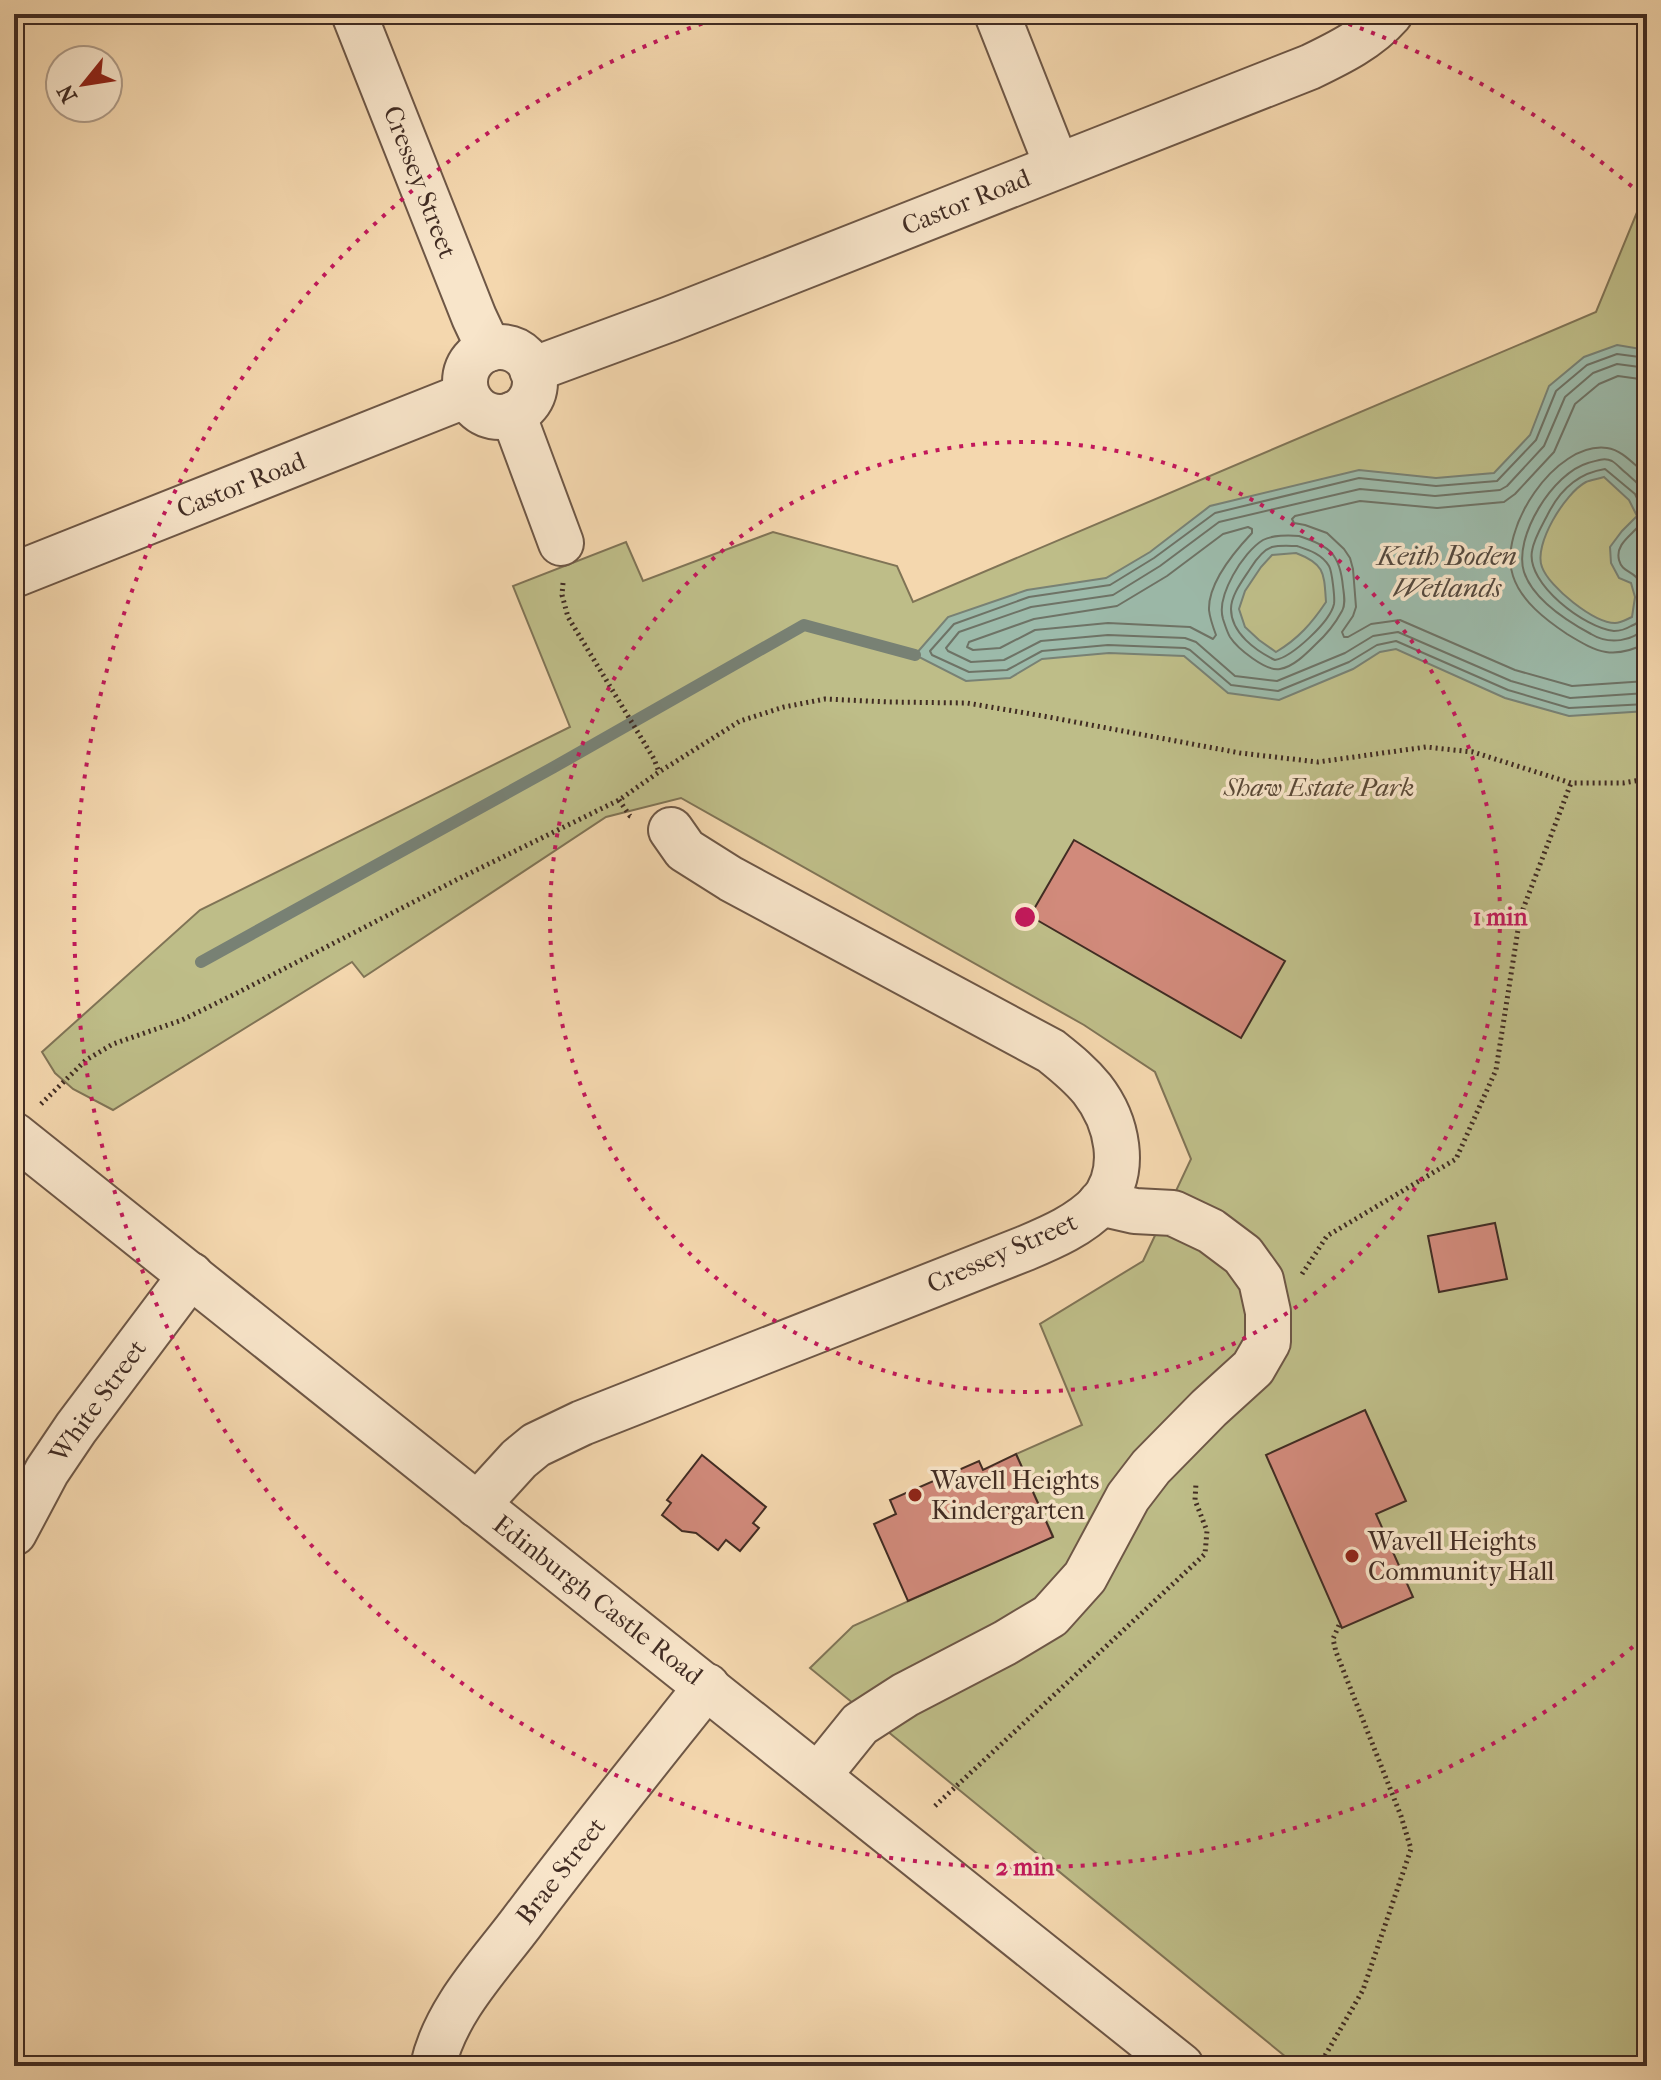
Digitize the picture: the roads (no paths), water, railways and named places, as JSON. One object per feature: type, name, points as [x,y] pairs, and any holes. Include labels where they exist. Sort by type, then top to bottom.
[{"type":"street","name":"Cressey Street","points":[[354,14],[489,349]]},
{"type":"street","points":[[997,14],[1057,166]]},
{"type":"street","name":"Castor Road","points":[[532,370],[670,319],[1310,67],[1362,39],[1390,14]]},
{"type":"street","points":[[499,347],[519,353],[532,370],[534,391],[530,401],[513,414],[491,416],[481,411],[467,395],[467,372],[471,362],[489,349],[499,347]]},
{"type":"street","name":"Castor Road","points":[[14,575],[467,395]]},
{"type":"street","points":[[513,414],[561,543]]},
{"type":"street","name":"Cressey Street","points":[[477,1505],[536,1445],[582,1423],[1061,1232],[1100,1203],[1110,1188],[1118,1166],[1116,1143],[1106,1112],[1093,1090],[1073,1068],[1051,1051],[721,874],[685,850],[671,830]]},
{"type":"street","name":"Edinburgh Castle Road","points":[[24,1123],[191,1275],[1181,2066]]},
{"type":"street","points":[[818,1776],[860,1724],[905,1695],[1050,1616],[1085,1577],[1128,1497],[1151,1467],[1253,1368],[1268,1342],[1268,1312],[1261,1280],[1243,1255],[1211,1231],[1173,1213],[1135,1211],[1100,1203]]},
{"type":"street","name":"White Street","points":[[14,1533],[47,1471],[76,1428],[191,1275]]},
{"type":"street","name":"Brae Street","points":[[433,2066],[436,2050],[451,2019],[474,1985],[707,1686]]},
{"type":"water","name":"Keith Boden Wetlands","points":[[1617,345],[1647,350],[1647,711],[1569,716],[1505,698],[1396,649],[1380,652],[1353,669],[1279,700],[1228,693],[1184,656],[1109,653],[1042,659],[1010,678],[966,681],[915,655],[948,617],[1027,590],[1106,578],[1150,552],[1210,506],[1359,470],[1436,478],[1494,473],[1530,435],[1549,386],[1584,357]],"holes":[[[1604,477],[1629,500],[1637,516],[1610,547],[1611,563],[1619,578],[1631,583],[1635,597],[1632,617],[1617,623],[1596,617],[1563,594],[1546,575],[1540,557],[1546,533],[1560,508],[1586,482]],[[1296,553],[1318,566],[1325,584],[1326,602],[1304,630],[1276,652],[1245,627],[1239,609],[1245,591],[1272,555]]]},
{"type":"waterway","points":[[201,962],[804,625],[915,655]]},
{"type":"place","name":"Wavell Heights Kindergarten","points":[[915,1495]]},
{"type":"place","name":"Wavell Heights Community Hall","points":[[1352,1556]]},
{"type":"park label","name":"Shaw Estate Park","points":[[1319,787]]}]
